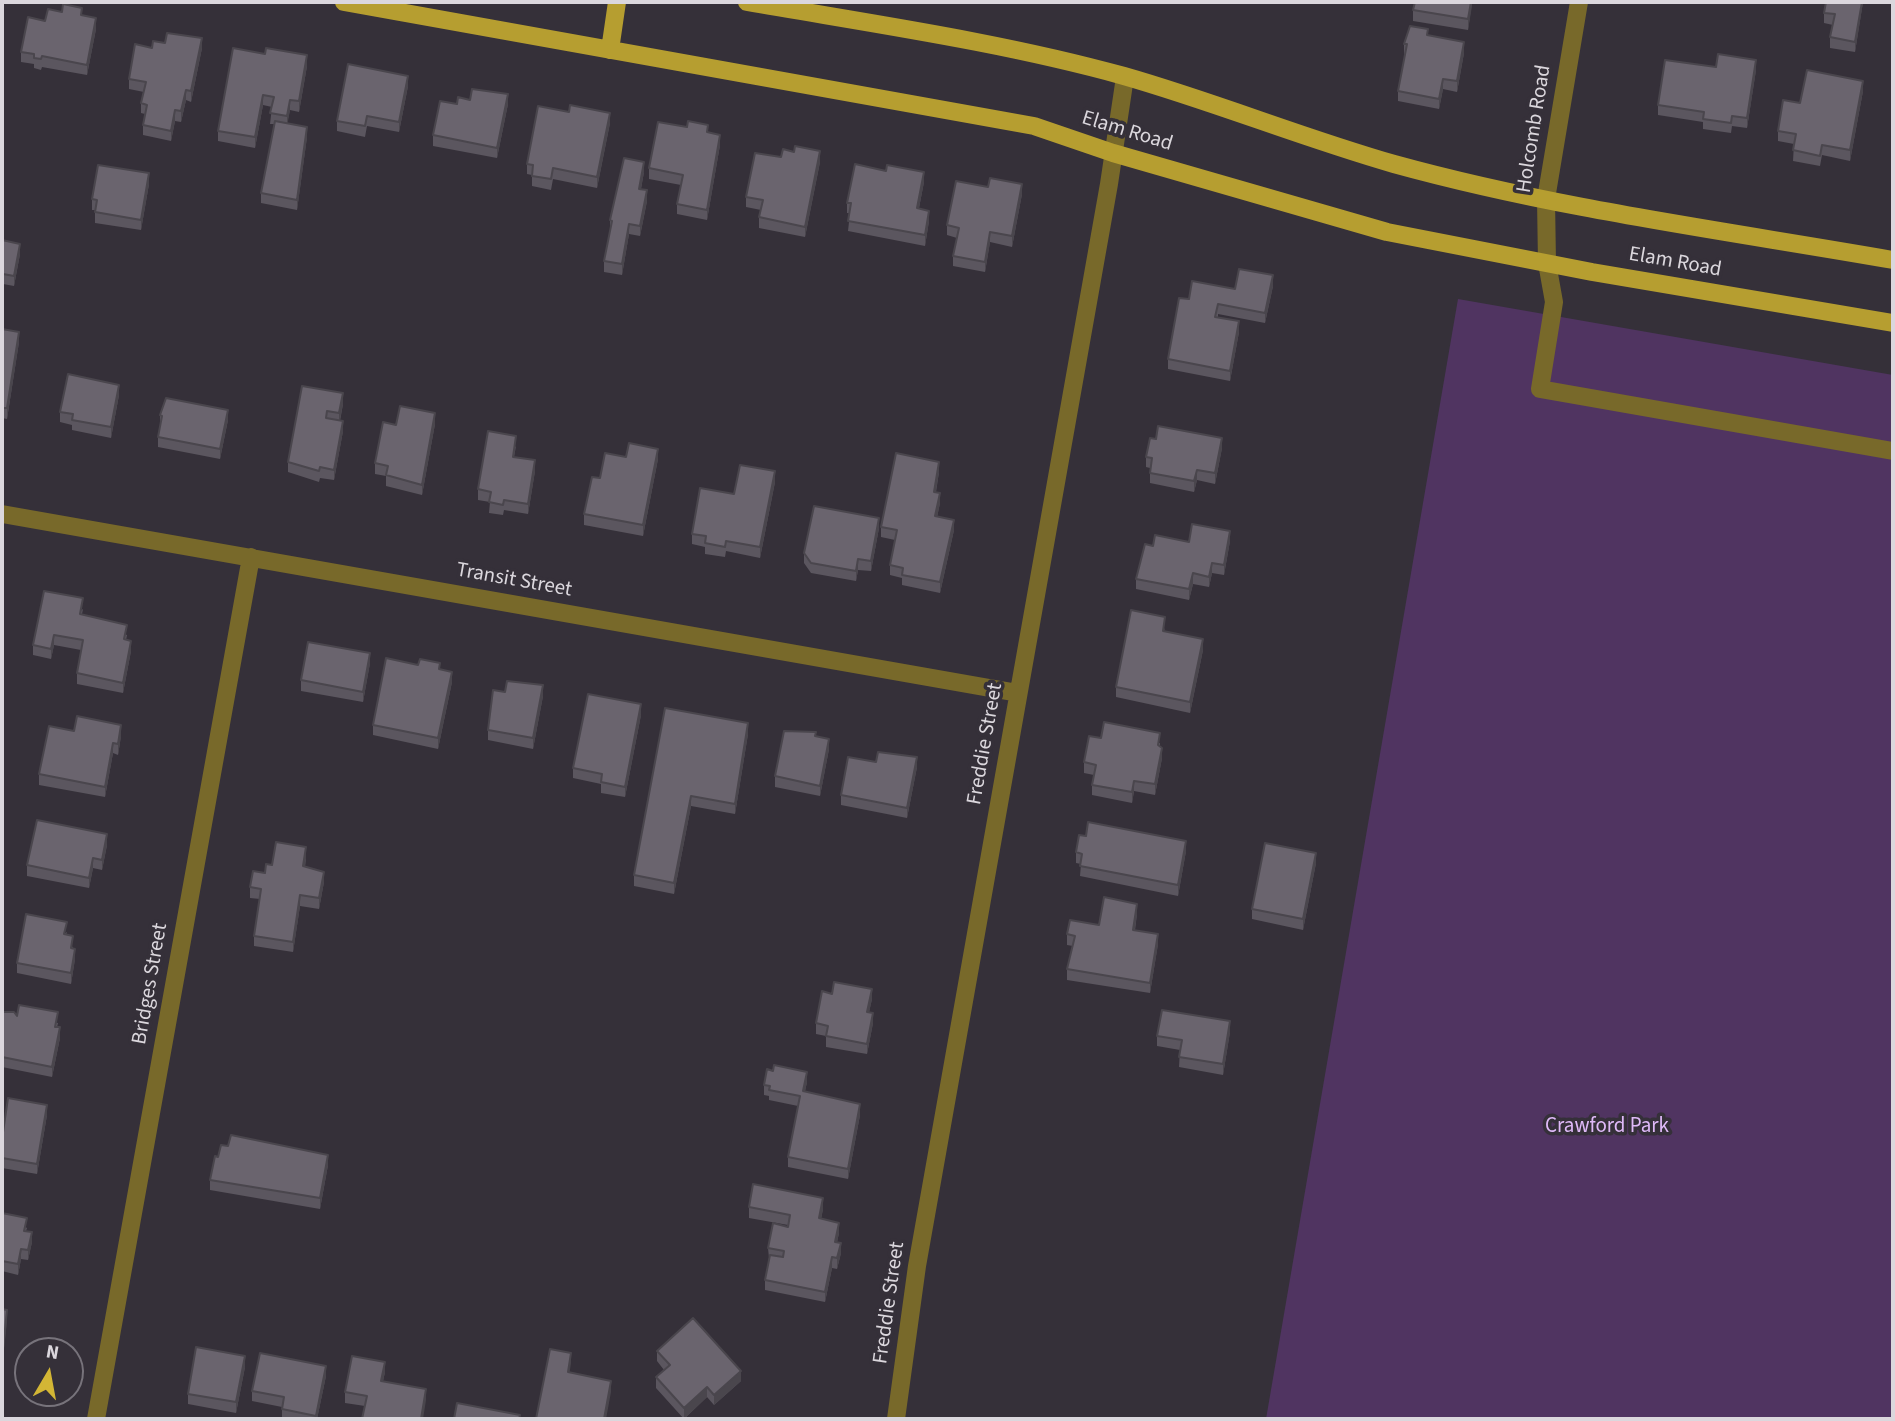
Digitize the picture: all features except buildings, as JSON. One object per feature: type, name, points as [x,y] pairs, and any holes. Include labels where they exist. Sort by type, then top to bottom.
[{"type":"main road","name":"Elam Road","points":[[344,2],[1034,126],[1113,152],[1387,232],[1893,323]]},
{"type":"main road","points":[[610,50],[617,2]]},
{"type":"main road","name":"Elam Road","points":[[759,3],[1022,51],[1125,77],[1394,164],[1546,199],[1893,260]]},
{"type":"street","name":"Holcomb Road","points":[[1578,2],[1546,199],[1548,263],[1554,302],[1540,389],[1893,451]]},
{"type":"street","name":"Freddie Street","points":[[896,1419],[917,1266],[1125,77]]},
{"type":"street","name":"Transit Street","points":[[2,514],[1018,693]]},
{"type":"street","name":"Bridges Street","points":[[96,1419],[251,557]]},
{"type":"green space","name":"Crawford Park","points":[[1458,299],[1893,375],[1893,1419],[1266,1419]]}]
